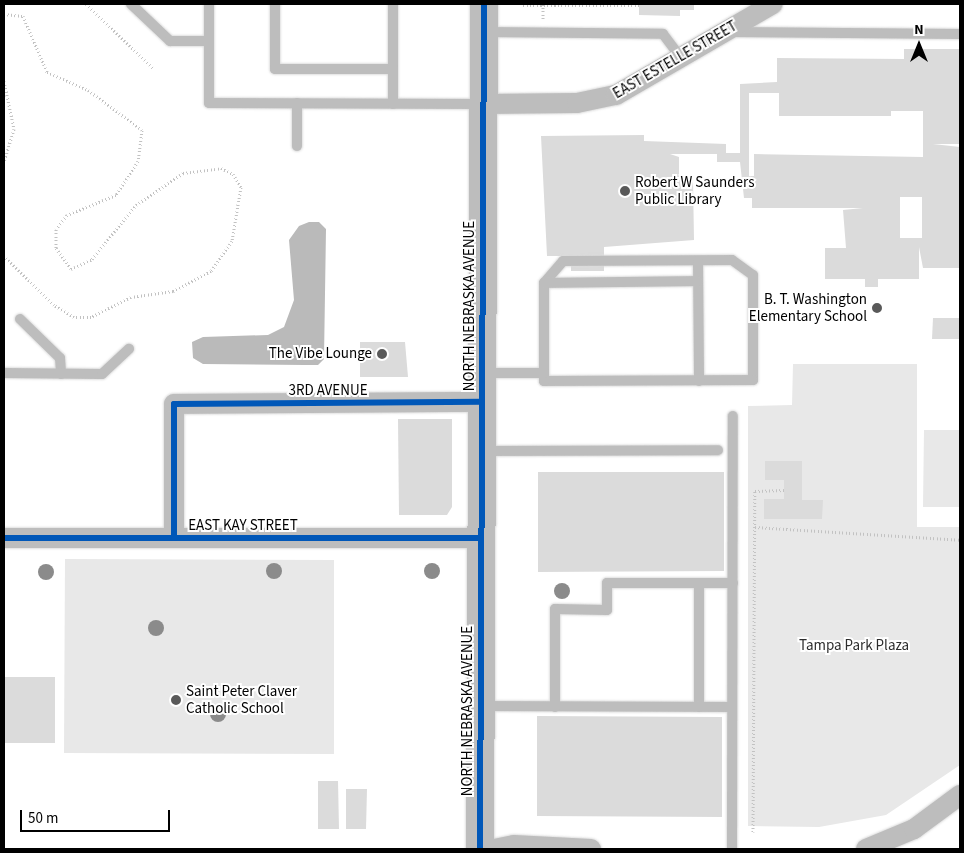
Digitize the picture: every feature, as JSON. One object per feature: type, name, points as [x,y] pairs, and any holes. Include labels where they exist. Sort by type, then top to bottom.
[{"type":"main road","name":"NORTH NEBRASKA AVENUE","points":[[480,849],[484,4]]},
{"type":"street","name":"EAST ESTELLE STREET","points":[[484,104],[597,102],[681,58],[773,4]]},
{"type":"street","name":"3RD AVENUE","points":[[174,538],[174,404],[482,402]]},
{"type":"street","name":"EAST KAY STREET","points":[[4,538],[482,538]]},
{"type":"street","points":[[866,849],[914,828],[960,796]]},
{"type":"street","points":[[494,849],[575,845],[591,849]]},
{"type":"lane","points":[[131,4],[170,41],[208,42]]},
{"type":"lane","points":[[208,4],[208,103],[484,104]]},
{"type":"lane","points":[[275,4],[275,69],[393,69]]},
{"type":"lane","points":[[393,4],[393,104]]},
{"type":"lane","points":[[484,32],[663,34],[681,58]]},
{"type":"lane","points":[[725,32],[960,34]]},
{"type":"lane","points":[[297,103],[297,146]]},
{"type":"lane","points":[[732,260],[753,275],[754,380],[544,381],[544,283],[563,261],[698,261],[732,260]]},
{"type":"lane","points":[[698,261],[699,381]]},
{"type":"lane","points":[[544,283],[698,281]]},
{"type":"lane","points":[[20,319],[60,358],[60,374]]},
{"type":"lane","points":[[4,373],[102,374],[129,349]]},
{"type":"lane","points":[[482,374],[544,373]]},
{"type":"lane","points":[[732,849],[733,416]]},
{"type":"lane","points":[[482,451],[718,450]]},
{"type":"lane","points":[[555,707],[555,609],[607,610],[607,583],[733,583]]},
{"type":"lane","points":[[699,583],[699,707]]},
{"type":"lane","points":[[480,706],[732,707]]},
{"type":"path","points":[[86,4],[153,68]]},
{"type":"path","points":[[523,4],[640,5]]},
{"type":"path","points":[[543,4],[543,22]]},
{"type":"path","points":[[4,14],[23,16],[47,72],[88,90],[142,130],[138,161],[116,196],[67,215],[56,229],[56,248],[72,269],[92,259],[136,205],[182,172],[221,168],[233,174],[241,187],[232,241],[211,271],[173,291],[131,297],[91,317],[74,317],[54,305],[4,256]]},
{"type":"path","points":[[4,81],[14,129],[4,161]]},
{"type":"path","points":[[753,832],[755,490],[784,490]]},
{"type":"path","points":[[755,528],[960,540]]},
{"type":"green space","name":"Tampa Park Plaza","points":[[793,364],[917,364],[917,527],[960,527],[960,765],[886,815],[819,827],[748,826],[748,406],[792,405]]},
{"type":"green space","points":[[924,430],[960,430],[960,507],[923,507]]},
{"type":"green space","name":"Saint Peter Claver Catholic School","points":[[65,559],[334,560],[334,754],[64,753]]},
{"type":"shaded area","points":[[309,222],[319,222],[326,229],[324,359],[318,365],[305,365],[203,364],[193,358],[192,342],[203,337],[268,335],[284,327],[294,300],[289,240],[299,226]]},
{"type":"building","points":[[639,4],[694,4],[694,10],[680,10],[680,16],[639,15]]},
{"type":"building","points":[[904,49],[960,49],[960,144],[933,144],[960,147],[960,268],[923,268],[919,247],[919,279],[878,279],[878,287],[865,287],[865,279],[825,279],[825,248],[846,248],[843,210],[863,208],[752,208],[752,198],[744,198],[740,162],[717,162],[717,154],[670,154],[679,157],[679,180],[693,180],[694,240],[604,247],[604,271],[571,271],[571,256],[547,256],[541,136],[644,135],[644,141],[726,144],[726,153],[740,153],[740,84],[777,82],[777,58],[904,59]],"holes":[[[749,93],[779,93],[779,116],[891,116],[891,111],[923,111],[923,157],[754,154],[754,176],[749,176]],[[900,197],[922,197],[922,238],[900,238]]]},
{"type":"building","points":[[933,318],[960,318],[960,339],[932,339]]},
{"type":"building","name":"The Vibe Lounge","points":[[360,342],[405,342],[408,377],[360,377]]},
{"type":"building","points":[[398,419],[452,419],[452,507],[447,515],[399,515]]},
{"type":"building","points":[[765,461],[802,461],[802,500],[823,500],[822,519],[764,519],[764,499],[784,499],[784,480],[765,480]]},
{"type":"building","points":[[538,472],[724,472],[724,571],[538,572]]},
{"type":"building","points":[[4,677],[55,677],[55,743],[4,743]]},
{"type":"building","points":[[537,716],[722,717],[722,817],[537,816]]},
{"type":"building","points":[[318,781],[338,781],[339,829],[318,829]]},
{"type":"building","points":[[346,789],[367,789],[366,829],[346,829]]},
{"type":"cycle path","points":[[480,849],[484,4]]},
{"type":"cycle path","points":[[174,538],[174,404],[482,402]]},
{"type":"cycle path","points":[[4,538],[481,538]]},
{"type":"place","name":"Robert W Saunders Public Library","points":[[625,191]]},
{"type":"place","name":"B. T. Washington Elementary School","points":[[877,308]]},
{"type":"place","name":"The Vibe Lounge","points":[[382,354]]},
{"type":"place","name":"Saint Peter Claver Catholic School","points":[[176,700]]}]
